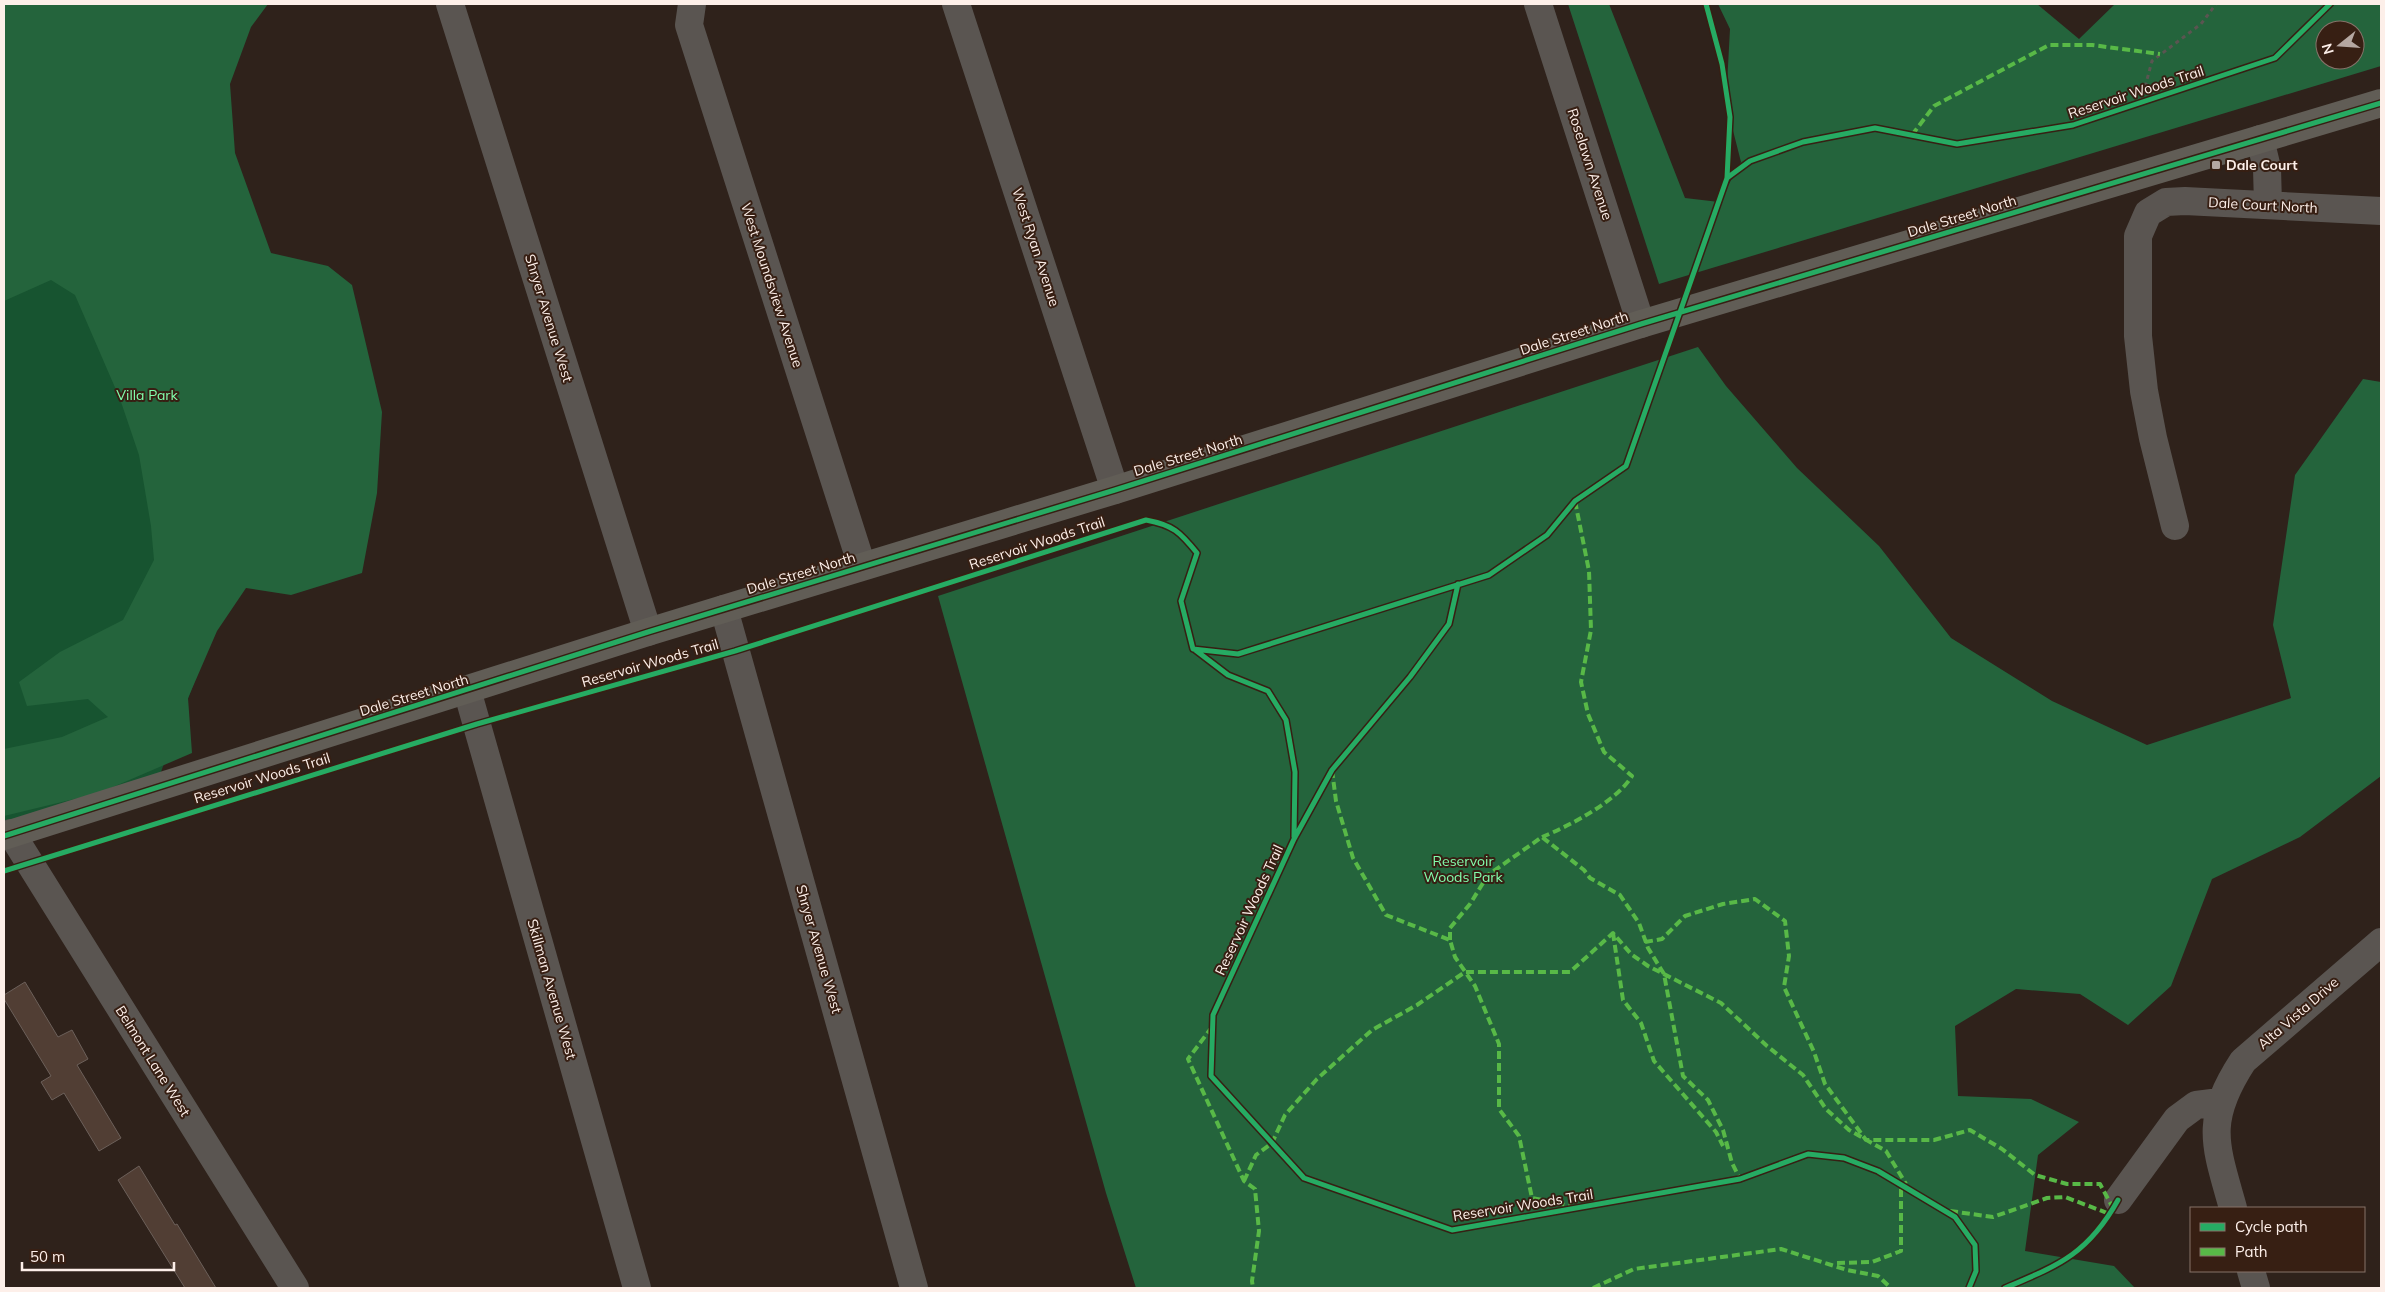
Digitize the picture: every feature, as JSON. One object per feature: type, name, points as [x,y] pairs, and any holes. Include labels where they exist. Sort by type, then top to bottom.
[{"type":"main road","name":"Dale Street North","points":[[8,835],[648,632],[1115,490],[1641,324],[2381,103]]},
{"type":"street","name":"Shryer Avenue West","points":[[450,4],[648,632]]},
{"type":"street","name":"West Moundsview Avenue","points":[[692,4],[689,25],[862,566]]},
{"type":"street","name":"West Ryan Avenue","points":[[956,4],[1115,490]]},
{"type":"street","name":"Roselawn Avenue","points":[[1538,4],[1641,324]]},
{"type":"street","points":[[2260,139],[2267,168],[2268,205]]},
{"type":"street","name":"Dale Court North","points":[[2175,526],[2153,438],[2144,391],[2138,336],[2138,236],[2148,213],[2166,202],[2381,211]]},
{"type":"street","name":"Shryer Avenue West","points":[[724,609],[914,1288]]},
{"type":"street","name":"Skillman Avenue West","points":[[467,690],[637,1288]]},
{"type":"street","name":"Belmont Lane West","points":[[8,835],[295,1288]]},
{"type":"street","name":"Alta Vista Drive","points":[[2222,1097],[2243,1061],[2381,942]]},
{"type":"street","points":[[2118,1200],[2178,1119],[2196,1105],[2222,1097],[2216,1128],[2218,1154],[2233,1207]]},
{"type":"street","points":[[2251,1272],[2256,1288]]},
{"type":"path","points":[[2141,102],[2152,61],[2201,24],[2216,4]]},
{"type":"green space","name":"Villa Park","points":[[4,4],[195,45],[298,402],[155,788],[4,836]]},
{"type":"green space","name":"Villa Park","points":[[4,4],[268,4],[251,27],[230,84],[235,153],[271,253],[328,266],[352,285],[382,412],[377,493],[362,573],[291,595],[246,588],[217,631],[188,698],[192,753],[99,793],[4,816],[4,749],[62,737],[108,717],[88,699],[27,706],[19,682],[60,652],[123,620],[154,560],[151,526],[139,455],[120,399],[75,295],[51,280],[4,301]]},
{"type":"green space","points":[[1568,4],[1609,4],[1685,198],[1719,202],[1741,162],[1726,103],[1730,29],[1718,4],[2037,4],[2079,39],[2115,4],[2381,4],[2381,66],[1659,284]]},
{"type":"green space","name":"Reservoir Woods Park","points":[[1698,347],[1726,386],[1797,468],[1879,546],[1951,638],[2052,701],[2147,745],[2291,698],[2273,625],[2295,475],[2363,379],[2381,382],[2381,776],[2300,837],[2212,879],[2171,986],[2128,1025],[2080,994],[2016,989],[1955,1026],[1958,1096],[2031,1099],[2079,1122],[2038,1155],[2025,1251],[2114,1266],[2135,1288],[1136,1288],[1106,1193],[938,596]]},
{"type":"building","points":[[25,982],[58,1037],[72,1030],[88,1059],[77,1065],[121,1138],[99,1151],[64,1093],[52,1100],[41,1082],[51,1076],[4,999],[4,995]]},
{"type":"building","points":[[139,1166],[216,1288],[185,1288],[118,1180]]},
{"type":"marked path","points":[[1912,135],[1934,106],[2049,45],[2092,45],[2160,54]]},
{"type":"marked path","points":[[1542,837],[1578,820],[1604,804],[1625,786],[1632,776],[1604,752],[1588,714],[1581,682],[1591,630],[1589,571],[1575,501]]},
{"type":"marked path","points":[[1332,770],[1336,801],[1353,858],[1386,915],[1450,940],[1455,957],[1475,986],[1499,1044],[1499,1109],[1519,1136],[1532,1198],[1571,1206]]},
{"type":"marked path","points":[[1450,940],[1450,928],[1470,904],[1488,875],[1542,837],[1584,870],[1590,878],[1620,895],[1639,923],[1648,948],[1664,974],[1683,1076],[1708,1100],[1723,1130],[1732,1163],[1740,1179]]},
{"type":"marked path","points":[[1645,942],[1662,939],[1685,916],[1723,904],[1755,899],[1785,921],[1789,956],[1784,987],[1814,1052],[1825,1084],[1866,1140],[1934,1140],[1970,1130],[2002,1149],[2035,1175],[2067,1184],[2100,1184],[2113,1208]]},
{"type":"marked path","points":[[1613,933],[1623,1000],[1641,1023],[1654,1061],[1716,1132],[1723,1146]]},
{"type":"marked path","points":[[1244,1181],[1256,1155],[1272,1143],[1285,1115],[1317,1079],[1372,1030],[1417,1005],[1465,972],[1570,972],[1613,933],[1631,954],[1648,966],[1721,1003],[1767,1046],[1803,1075],[1826,1109],[1849,1130],[1886,1151],[1906,1184]]},
{"type":"marked path","points":[[1212,1027],[1188,1059],[1244,1181],[1255,1189],[1259,1231],[1252,1281],[1253,1288]]},
{"type":"marked path","points":[[1837,1263],[1872,1262],[1901,1251],[1901,1185],[1903,1183]]},
{"type":"marked path","points":[[1950,1211],[1993,1217],[2047,1198],[2065,1197],[2110,1214]]},
{"type":"marked path","points":[[1593,1288],[1634,1269],[1781,1249],[1847,1270],[1878,1276],[1891,1288]]},
{"type":"cycle path","name":"Reservoir Woods Trail","points":[[4,871],[477,724],[735,651],[1146,520],[1163,524],[1175,530],[1197,553],[1181,601],[1193,649],[1238,654],[1489,575],[1547,535],[1575,501],[1626,466],[1727,178],[1730,117],[1722,64],[1706,4]]},
{"type":"cycle path","name":"Reservoir Woods Trail","points":[[1727,178],[1750,161],[1803,142],[1875,128],[1957,144],[2073,125],[2275,58],[2330,4]]},
{"type":"cycle path","points":[[4,836],[648,632],[1115,490],[1641,324],[2381,103]]},
{"type":"cycle path","name":"Reservoir Woods Trail","points":[[1458,584],[1449,624],[1410,677],[1332,770],[1294,839],[1213,1015],[1211,1076],[1304,1178],[1452,1230],[1740,1179],[1808,1154],[1844,1158],[1878,1171],[1955,1217],[1975,1245],[1976,1271],[1969,1288]]},
{"type":"cycle path","points":[[1194,649],[1228,675],[1268,691],[1286,720],[1295,772],[1294,837]]},
{"type":"cycle path","points":[[2005,1288],[2057,1264],[2083,1246],[2107,1218],[2118,1200]]},
{"type":"place","name":"Dale Court","points":[[2216,165]]}]
